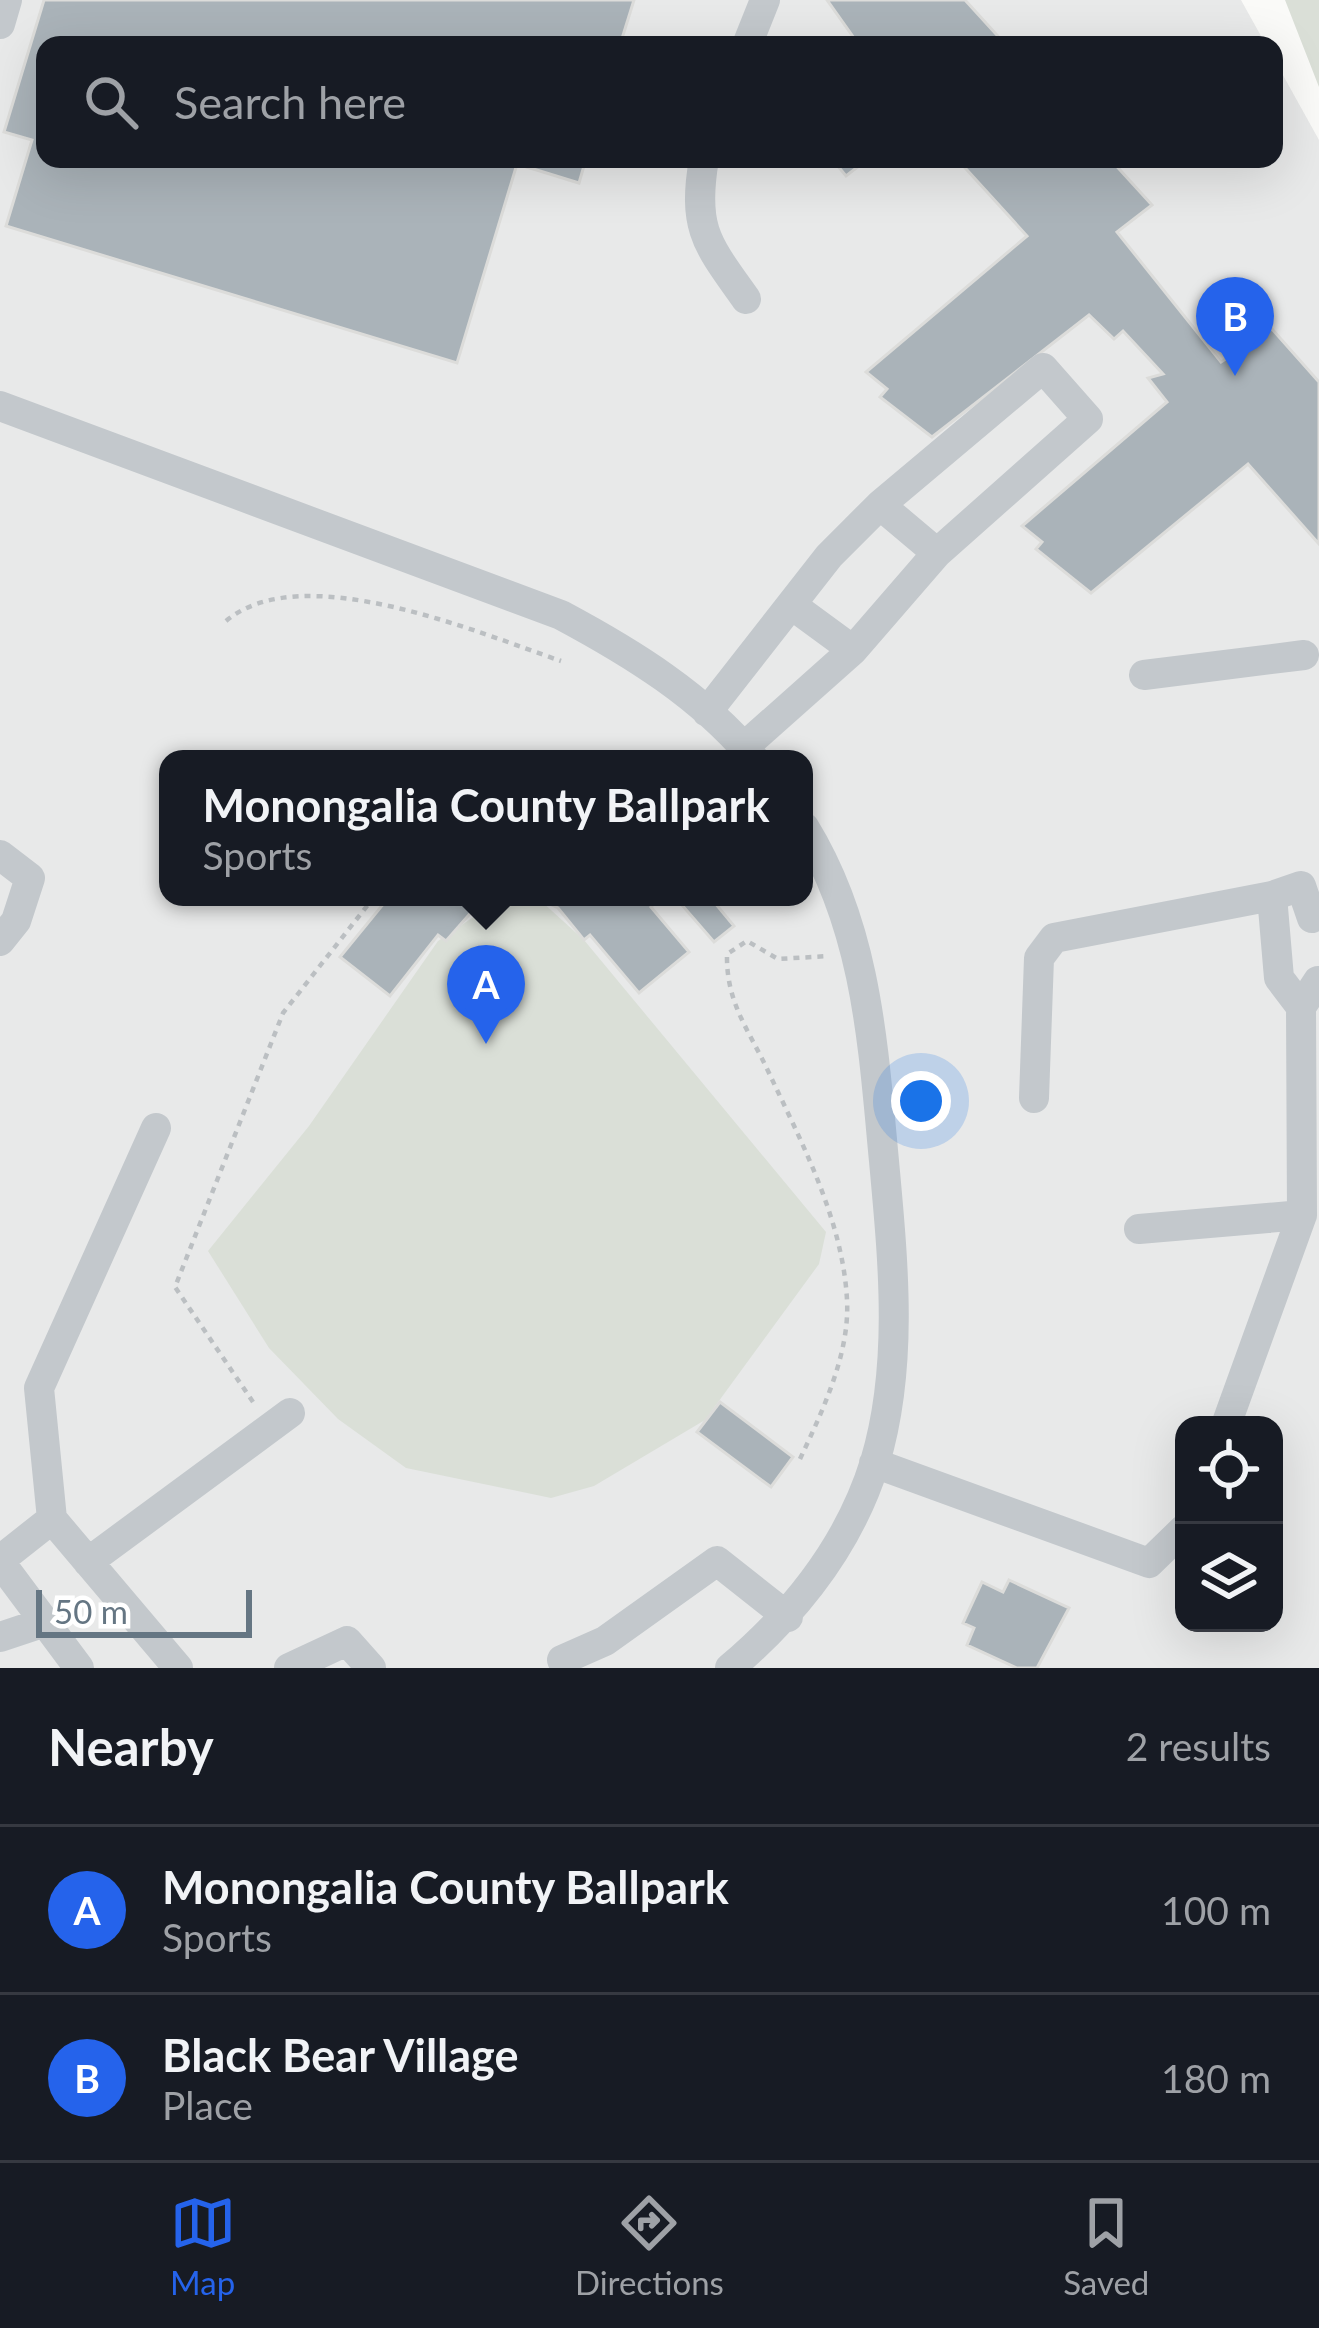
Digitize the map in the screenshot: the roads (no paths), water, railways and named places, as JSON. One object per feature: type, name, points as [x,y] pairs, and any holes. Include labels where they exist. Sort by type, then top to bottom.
[{"type":"street","points":[[0,24],[8,0]]},
{"type":"street","points":[[751,36],[765,0]]},
{"type":"street","points":[[702,168],[696,206],[703,239],[746,299]]},
{"type":"street","points":[[707,712],[829,556],[880,505],[1043,368],[1088,419],[937,553],[853,650],[752,750]]},
{"type":"street","points":[[0,406],[561,615],[620,646],[707,712],[746,750]]},
{"type":"street","points":[[880,505],[937,553]]},
{"type":"street","points":[[793,607],[853,650]]},
{"type":"street","points":[[1144,675],[1304,656]]},
{"type":"street","points":[[730,1668],[788,1618],[827,1564],[874,1463],[895,1329],[870,1004],[849,922],[813,846]]},
{"type":"street","points":[[0,855],[30,878],[16,921],[0,941]]},
{"type":"street","points":[[1297,884],[1312,918]]},
{"type":"street","points":[[1229,1416],[1302,1215],[1309,994],[1279,978],[1297,884]]},
{"type":"street","points":[[1034,1098],[1039,958],[1054,938],[1297,884]]},
{"type":"street","points":[[156,1128],[39,1388],[52,1519],[178,1668]]},
{"type":"street","points":[[1139,1229],[1302,1215]]},
{"type":"street","points":[[88,1562],[275,1412]]},
{"type":"street","points":[[874,1463],[1150,1564],[1175,1538]]},
{"type":"street","points":[[52,1519],[0,1561],[79,1668]]},
{"type":"street","points":[[566,1668],[562,1660],[605,1641],[684,1589],[717,1561],[788,1618]]},
{"type":"street","points":[[0,1636],[45,1622]]},
{"type":"street","points":[[289,1668],[347,1641],[371,1668]]},
{"type":"place","name":"Black Bear Village","points":[[1235,376]]},
{"type":"place","name":"Monongalia County Ballpark","points":[[486,1044]]}]
